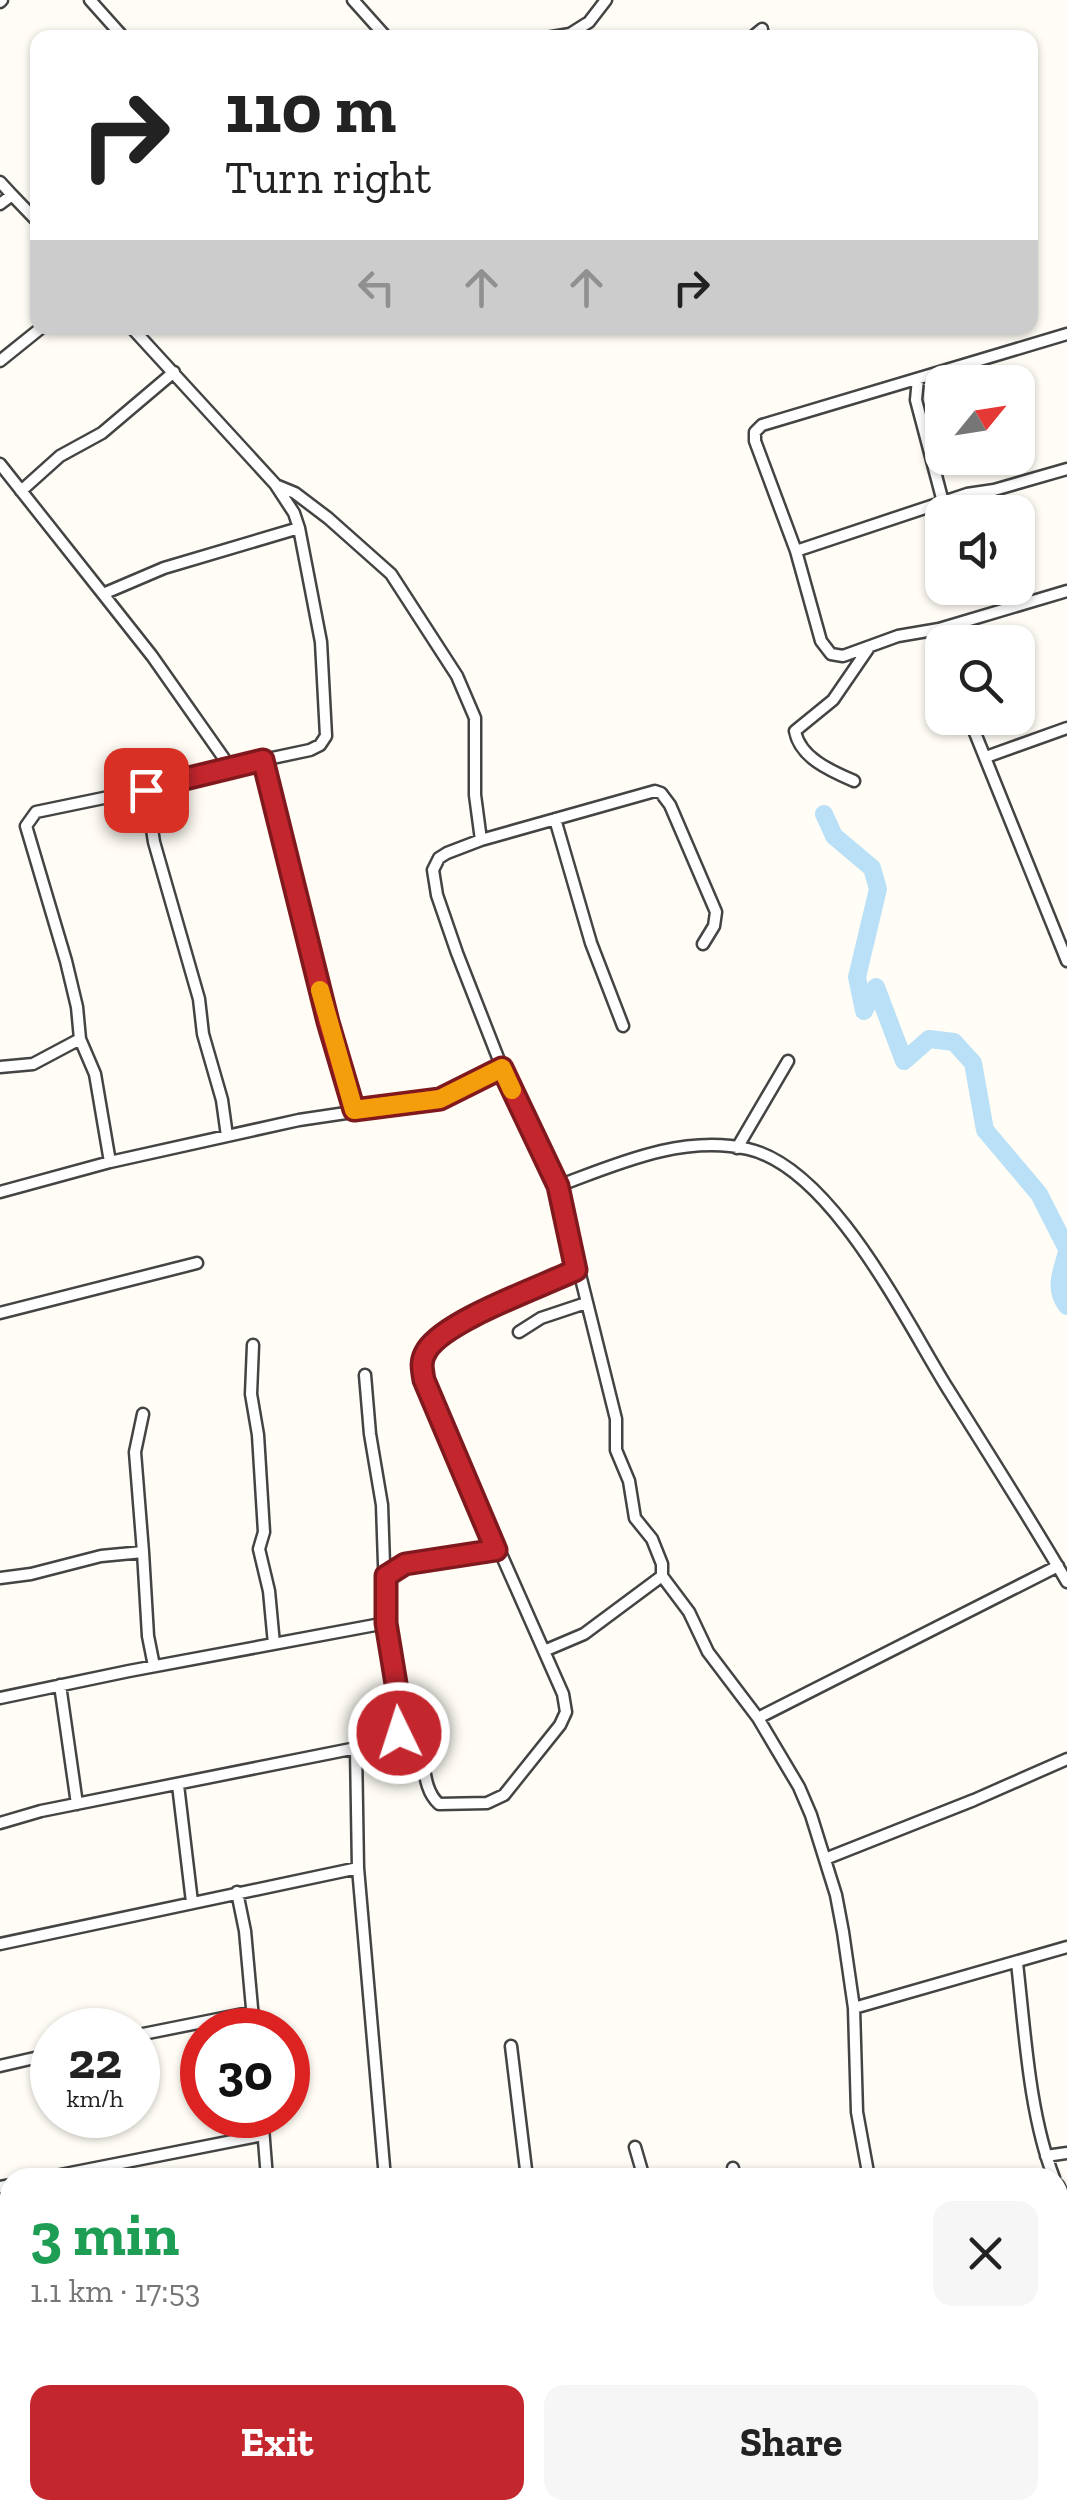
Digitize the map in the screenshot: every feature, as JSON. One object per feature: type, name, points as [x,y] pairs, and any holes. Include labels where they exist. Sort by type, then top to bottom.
[{"type":"street","points":[[90,0],[117,30]]},
{"type":"street","points":[[353,0],[380,30]]},
{"type":"street","points":[[577,30],[590,22],[606,0]]},
{"type":"street","points":[[0,182],[30,214]]},
{"type":"street","points":[[0,204],[12,195]]},
{"type":"street","points":[[925,632],[898,636],[836,656],[824,648],[796,551],[755,441],[758,428],[1067,334]]},
{"type":"street","points":[[0,361],[32,335]]},
{"type":"street","points":[[110,1162],[94,1074],[80,1039],[66,961],[26,826],[36,812],[310,750],[326,736],[321,642],[294,513],[275,484],[139,335]]},
{"type":"street","points":[[21,490],[60,456],[102,433],[174,372]]},
{"type":"street","points":[[918,379],[916,400],[942,495]]},
{"type":"street","points":[[0,464],[152,656],[230,767]]},
{"type":"street","points":[[970,495],[1067,469]]},
{"type":"street","points":[[275,484],[328,518],[392,574],[456,676],[475,718],[475,795],[481,840]]},
{"type":"street","points":[[796,551],[925,508]]},
{"type":"street","points":[[103,594],[164,568],[299,528]]},
{"type":"street","points":[[955,625],[1067,591]]},
{"type":"street","points":[[854,781],[811,758],[795,731],[833,700],[869,648]]},
{"type":"street","points":[[986,757],[1067,728]]},
{"type":"street","points":[[976,735],[1067,961]]},
{"type":"street","points":[[263,760],[328,1022],[354,1110]]},
{"type":"street","points":[[158,787],[153,794],[146,790],[154,842],[200,999],[226,1136]]},
{"type":"street","points":[[702,944],[714,926],[716,912],[670,805],[656,791],[481,840],[439,858],[434,870],[452,939],[502,1068],[558,1186],[616,1420],[616,1450],[628,1480],[636,1518],[652,1539],[662,1564],[662,1576],[689,1612],[708,1652],[758,1718],[799,1788],[825,1859],[836,1895],[854,2008],[857,2112],[867,2168]]},
{"type":"street","points":[[555,819],[591,943],[624,1026]]},
{"type":"street","points":[[0,1067],[33,1064],[80,1039]]},
{"type":"street","points":[[737,1148],[788,1060]]},
{"type":"street","points":[[0,1192],[226,1136],[354,1110],[440,1099],[502,1068]]},
{"type":"street","points":[[558,1186],[648,1154],[679,1148],[737,1148],[762,1154],[795,1173],[854,1238],[1067,1582]]},
{"type":"street","points":[[0,1312],[197,1263]]},
{"type":"street","points":[[0,1824],[77,1804],[356,1748],[399,1733],[417,1738],[428,1786],[433,1800],[439,1804],[487,1803],[504,1796],[566,1712],[563,1694],[496,1550],[424,1380],[421,1363],[428,1347],[449,1330],[576,1270]]},
{"type":"street","points":[[519,1332],[541,1318],[586,1303]]},
{"type":"street","points":[[253,1345],[251,1394],[258,1435],[264,1532],[259,1549],[269,1591],[274,1644]]},
{"type":"street","points":[[365,1375],[382,1505],[386,1623],[400,1708],[399,1733]]},
{"type":"street","points":[[143,1414],[134,1452],[148,1636],[154,1666]]},
{"type":"street","points":[[386,1576],[405,1564],[496,1550]]},
{"type":"street","points":[[0,1578],[101,1556],[143,1552]]},
{"type":"street","points":[[758,1718],[1058,1566]]},
{"type":"street","points":[[544,1651],[584,1634],[662,1576]]},
{"type":"street","points":[[0,1698],[386,1623]]},
{"type":"street","points":[[60,1685],[77,1804]]},
{"type":"street","points":[[356,1748],[358,1868],[384,2168]]},
{"type":"street","points":[[825,1859],[1067,1759]]},
{"type":"street","points":[[178,1785],[192,1902]]},
{"type":"street","points":[[0,1944],[358,1868]]},
{"type":"street","points":[[237,1892],[252,2008]]},
{"type":"street","points":[[854,2008],[1067,1947]]},
{"type":"street","points":[[1017,1963],[1050,2168]]},
{"type":"street","points":[[511,2046],[526,2168]]},
{"type":"street","points":[[0,2066],[30,2059]]},
{"type":"street","points":[[97,2168],[253,2138]]},
{"type":"street","points":[[263,2138],[267,2168]]},
{"type":"street","points":[[635,2147],[641,2168]]},
{"type":"street","points":[[1046,2156],[1067,2153]]},
{"type":"waterway","points":[[824,814],[834,836],[872,868],[878,889],[857,977],[864,1011],[876,987],[904,1061],[929,1039],[954,1042],[973,1063],[985,1130],[1039,1194],[1067,1249]]},
{"type":"waterway","points":[[1067,1252],[1060,1286],[1067,1306]]},
{"type":"slow traffic","points":[[320,990],[354,1110],[440,1099],[502,1068],[512,1090]]},
{"type":"route","points":[[146,790],[153,794],[164,784],[263,760],[328,1022],[354,1110],[440,1099],[502,1068],[558,1186],[576,1270],[449,1330],[428,1347],[421,1363],[424,1380],[496,1550],[405,1564],[386,1576],[386,1623],[400,1708],[399,1733]]}]
